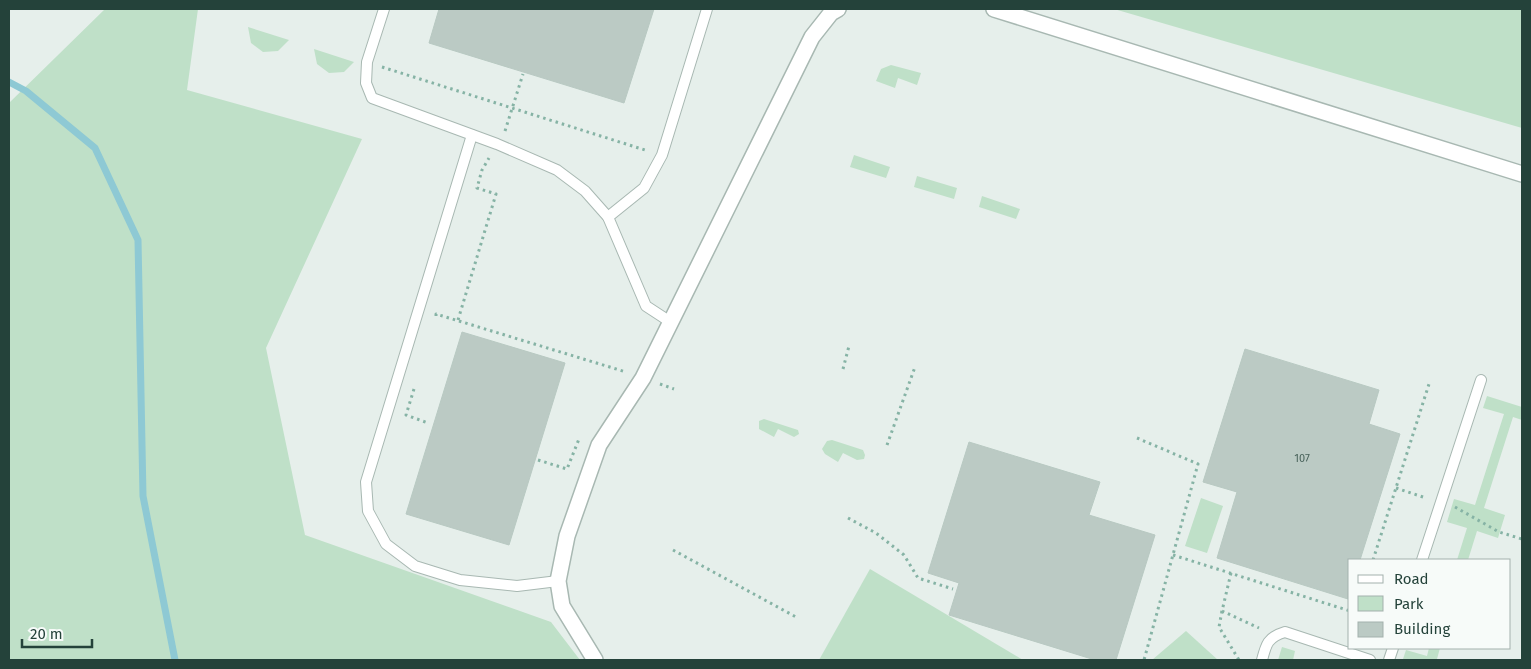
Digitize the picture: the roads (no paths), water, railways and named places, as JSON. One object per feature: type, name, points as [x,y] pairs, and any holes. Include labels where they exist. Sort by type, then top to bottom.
[{"type":"street","points":[[595,660],[562,606],[558,581],[567,536],[600,445],[644,378],[812,37],[831,13],[838,9]]},
{"type":"street","points":[[994,9],[1522,174]]},
{"type":"lane","points":[[384,9],[367,62],[366,83],[372,98],[472,135],[557,170],[585,191],[608,217],[646,306],[672,323]]},
{"type":"lane","points":[[608,217],[644,188],[662,155],[707,9]]},
{"type":"lane","points":[[472,135],[366,482],[368,511],[386,544],[415,566],[460,580],[517,586],[558,581]]},
{"type":"lane","points":[[1422,559],[1480,380]]},
{"type":"lane","points":[[1262,660],[1267,641],[1274,635],[1286,632],[1370,660]]},
{"type":"waterway","points":[[9,82],[26,91],[95,148],[138,240],[143,496],[175,660]]}]
